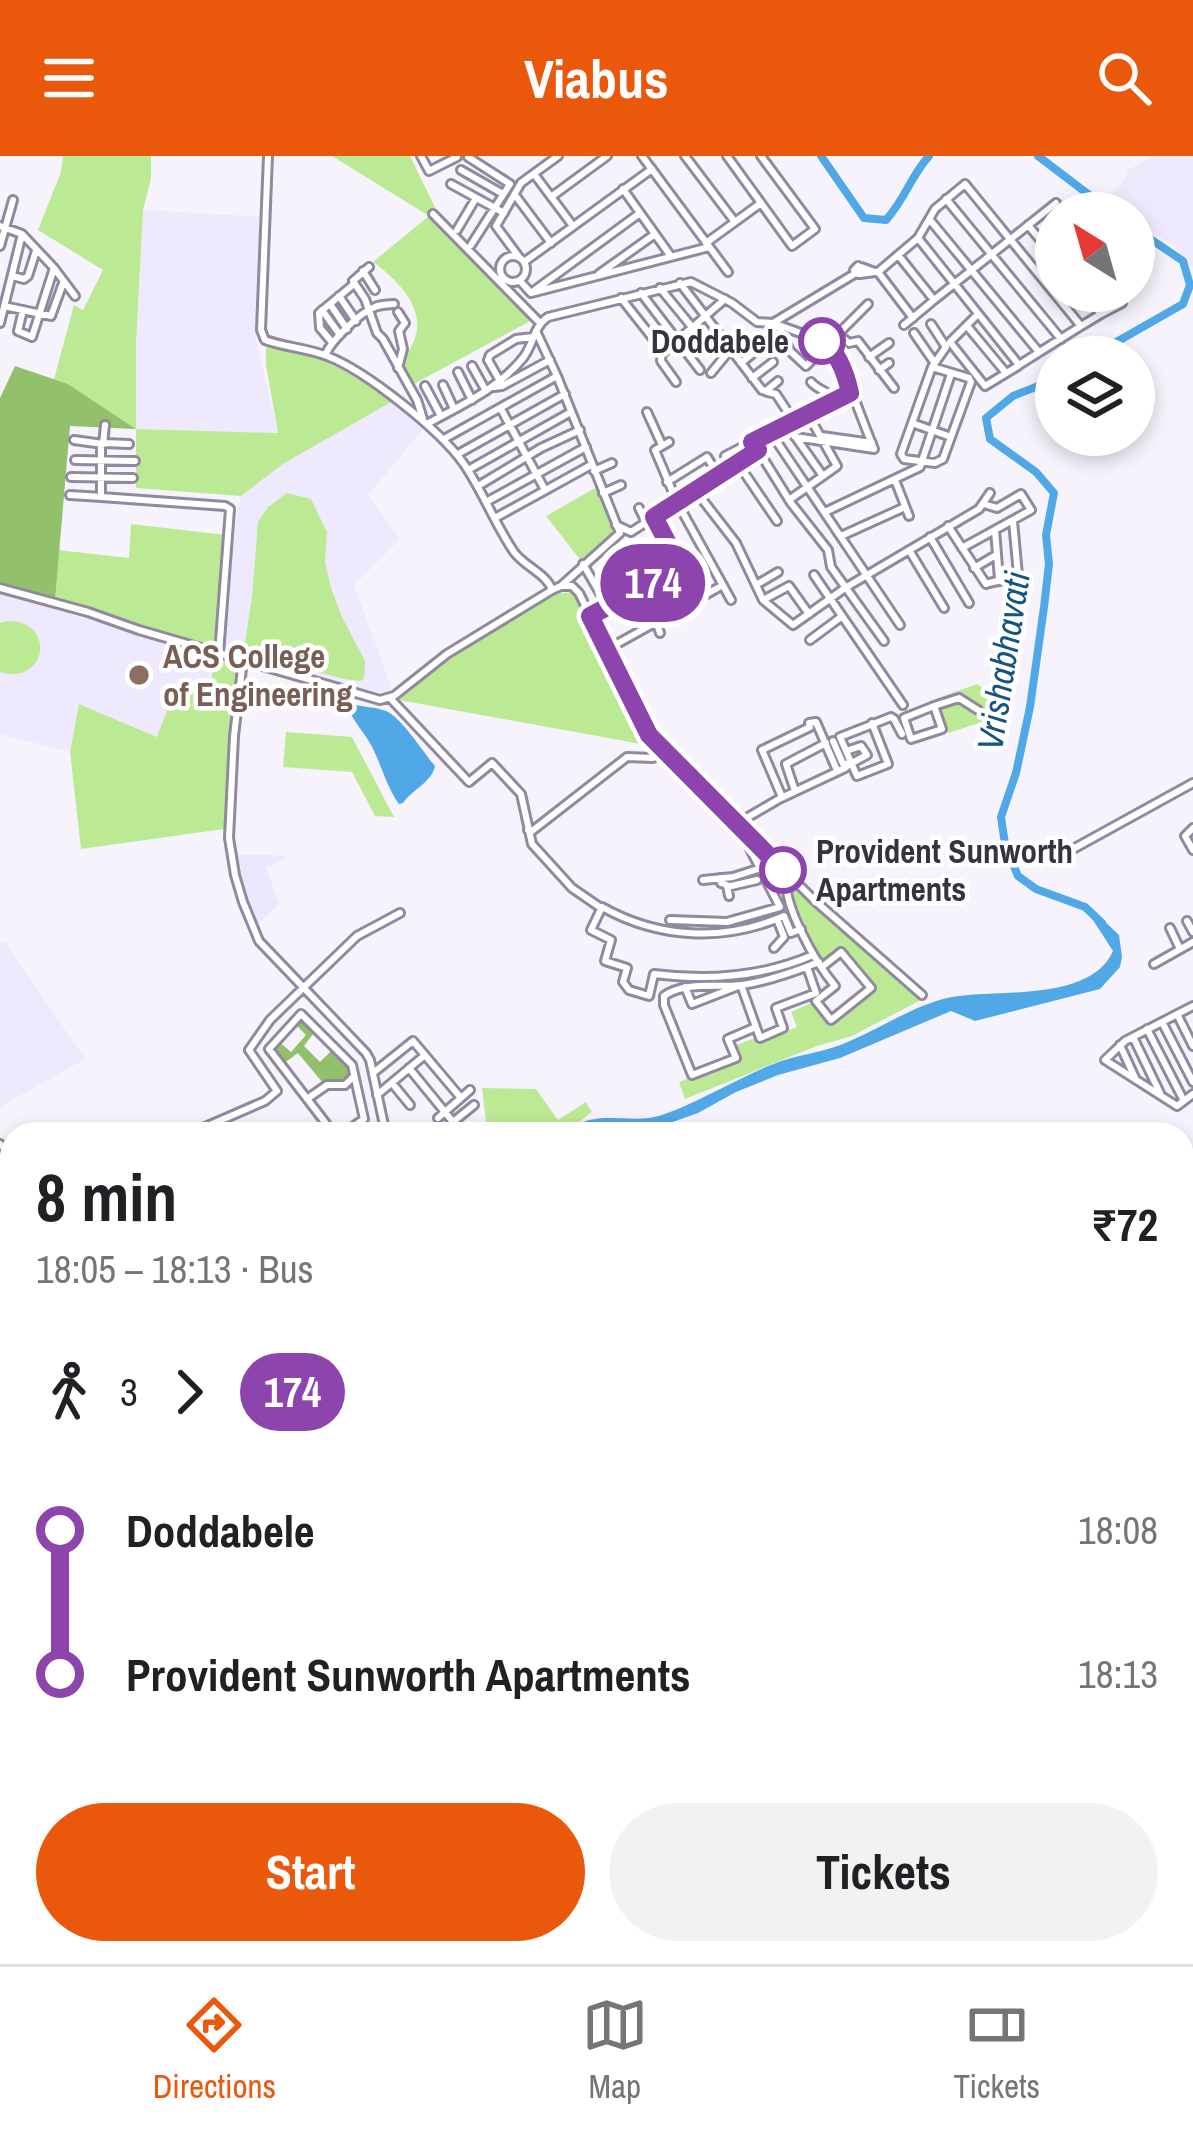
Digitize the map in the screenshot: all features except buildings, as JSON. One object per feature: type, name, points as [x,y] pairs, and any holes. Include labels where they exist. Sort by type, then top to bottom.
[{"type":"street","points":[[268,156],[262,336],[269,343],[294,345],[345,364],[444,439],[468,470],[521,561],[557,588],[572,586],[579,593],[649,735],[787,873],[922,995]]},
{"type":"street","points":[[422,156],[429,171],[459,162],[503,194]]},
{"type":"street","points":[[512,284],[525,274],[522,260],[496,226],[521,183],[558,156]]},
{"type":"street","points":[[551,197],[607,156]]},
{"type":"street","points":[[642,156],[728,272]]},
{"type":"street","points":[[685,156],[735,222]]},
{"type":"street","points":[[727,156],[791,245],[815,229],[761,156]]},
{"type":"street","points":[[469,157],[510,184],[471,245]]},
{"type":"street","points":[[495,270],[506,258],[522,260],[551,243],[652,169]]},
{"type":"street","points":[[534,174],[573,226]]},
{"type":"street","points":[[452,184],[504,213]]},
{"type":"street","points":[[776,324],[859,271],[876,272],[918,238],[935,208],[965,184],[1081,326]]},
{"type":"street","points":[[623,190],[671,256]]},
{"type":"street","points":[[515,194],[551,243]]},
{"type":"street","points":[[457,230],[476,198]]},
{"type":"street","points":[[946,199],[1058,336]]},
{"type":"street","points":[[0,246],[13,200]]},
{"type":"street","points":[[434,214],[512,284],[531,292],[708,245],[760,203]]},
{"type":"street","points":[[531,292],[640,213]]},
{"type":"street","points":[[930,220],[1035,347]]},
{"type":"street","points":[[904,325],[1035,220]]},
{"type":"street","points":[[1028,225],[1035,234]]},
{"type":"street","points":[[3,227],[22,234],[75,296]]},
{"type":"street","points":[[0,323],[22,234]]},
{"type":"street","points":[[596,276],[655,234]]},
{"type":"street","points":[[918,238],[1019,365]]},
{"type":"street","points":[[12,276],[28,276],[35,251]]},
{"type":"street","points":[[898,255],[934,300]]},
{"type":"street","points":[[23,310],[18,331],[32,337],[54,268]]},
{"type":"street","points":[[331,341],[319,326],[320,314],[366,269],[371,292],[355,280]]},
{"type":"street","points":[[876,272],[913,318]]},
{"type":"street","points":[[355,280],[376,333],[426,423]]},
{"type":"street","points":[[426,423],[493,386],[526,355],[536,330],[548,317],[691,282],[757,322],[776,324],[828,344],[874,448],[795,437]]},
{"type":"street","points":[[4,306],[51,316],[63,283]]},
{"type":"street","points":[[680,283],[752,378],[764,391],[776,394],[795,437],[823,476]]},
{"type":"street","points":[[0,588],[373,700],[390,698],[454,649],[557,588],[620,533],[550,359],[512,284]]},
{"type":"street","points":[[660,288],[708,349]]},
{"type":"street","points":[[641,293],[700,370]]},
{"type":"street","points":[[339,296],[356,321]]},
{"type":"street","points":[[621,298],[663,353]]},
{"type":"street","points":[[676,382],[661,361],[663,353],[724,299]]},
{"type":"street","points":[[776,324],[790,351],[806,366],[868,304]]},
{"type":"street","points":[[326,307],[344,332]]},
{"type":"street","points":[[325,355],[331,341],[369,310],[396,308],[405,322],[398,331],[403,349],[398,368]]},
{"type":"street","points":[[1065,336],[1105,312]]},
{"type":"street","points":[[978,314],[950,342],[986,386],[1035,355]]},
{"type":"street","points":[[914,333],[933,364],[971,382],[941,460],[921,462],[902,456],[933,364],[946,345],[931,324]]},
{"type":"street","points":[[967,326],[1006,373]]},
{"type":"street","points":[[493,386],[490,355],[536,330]]},
{"type":"street","points":[[838,334],[849,343],[858,341],[894,388]]},
{"type":"street","points":[[869,357],[889,343]]},
{"type":"street","points":[[711,374],[730,350]]},
{"type":"street","points":[[741,363],[757,350]]},
{"type":"street","points":[[472,366],[493,386],[501,387],[550,359]]},
{"type":"street","points":[[752,378],[773,362]]},
{"type":"street","points":[[879,370],[889,363]]},
{"type":"street","points":[[458,372],[472,400]]},
{"type":"street","points":[[825,512],[917,470],[951,374]]},
{"type":"street","points":[[444,439],[557,376]]},
{"type":"street","points":[[764,391],[778,381]]},
{"type":"street","points":[[812,382],[836,399]]},
{"type":"street","points":[[443,385],[454,409]]},
{"type":"street","points":[[425,386],[442,416]]},
{"type":"street","points":[[725,456],[850,393]]},
{"type":"street","points":[[457,454],[565,394]]},
{"type":"street","points":[[501,407],[545,490]]},
{"type":"street","points":[[468,470],[572,412]]},
{"type":"street","points":[[646,412],[665,444],[655,449],[667,482],[731,600]]},
{"type":"street","points":[[789,500],[837,466],[808,414]]},
{"type":"street","points":[[912,423],[950,437]]},
{"type":"street","points":[[102,497],[98,493],[105,425]]},
{"type":"street","points":[[477,486],[580,430]]},
{"type":"street","points":[[771,433],[900,626]]},
{"type":"street","points":[[74,440],[129,444]]},
{"type":"street","points":[[752,442],[828,550],[831,567],[884,641]]},
{"type":"street","points":[[486,502],[586,447]]},
{"type":"street","points":[[616,526],[631,532],[758,450]]},
{"type":"street","points":[[667,482],[707,457],[718,475]]},
{"type":"street","points":[[75,460],[135,461]]},
{"type":"street","points":[[495,518],[545,490],[612,463]]},
{"type":"street","points":[[737,463],[777,521]]},
{"type":"street","points":[[70,477],[134,478]]},
{"type":"street","points":[[841,536],[907,511],[895,480]]},
{"type":"street","points":[[603,493],[621,485]]},
{"type":"street","points":[[694,490],[736,543],[764,600],[793,625],[949,526],[990,493]]},
{"type":"street","points":[[962,548],[1031,511],[1022,494],[997,508],[983,503]]},
{"type":"street","points":[[70,495],[230,509],[219,654]]},
{"type":"street","points":[[639,508],[698,599]]},
{"type":"street","points":[[949,526],[985,584],[1018,575],[1013,521]]},
{"type":"street","points":[[995,530],[999,579]]},
{"type":"street","points":[[930,537],[968,603]]},
{"type":"street","points":[[909,550],[944,608]]},
{"type":"street","points":[[974,568],[996,555]]},
{"type":"street","points":[[583,564],[608,607]]},
{"type":"street","points":[[590,616],[681,568]]},
{"type":"street","points":[[756,585],[778,572]]},
{"type":"street","points":[[814,575],[903,705]]},
{"type":"street","points":[[600,592],[627,577]]},
{"type":"street","points":[[606,650],[723,585]]},
{"type":"street","points":[[764,600],[789,586],[809,614]]},
{"type":"street","points":[[651,607],[660,633]]},
{"type":"street","points":[[810,640],[841,617]]},
{"type":"street","points":[[243,661],[229,816],[230,854],[243,902],[259,941],[370,1060],[383,1122]]},
{"type":"street","points":[[390,698],[471,782],[492,763],[521,794],[532,844],[572,888],[602,908],[643,926],[685,934],[736,932],[784,916],[791,932],[801,929]]},
{"type":"street","points":[[901,734],[904,718],[934,706],[960,698],[978,710]]},
{"type":"street","points":[[794,788],[786,764],[890,717],[901,734],[915,740],[942,729],[934,706]]},
{"type":"street","points":[[781,796],[762,750],[814,721],[846,751]]},
{"type":"street","points":[[833,740],[843,765],[857,776],[888,764],[872,723]]},
{"type":"street","points":[[737,822],[794,788],[867,755],[861,746],[846,751]]},
{"type":"street","points":[[528,830],[628,756],[653,758],[664,750]]},
{"type":"street","points":[[843,765],[846,751]]},
{"type":"street","points":[[781,796],[843,765]]},
{"type":"street","points":[[774,780],[789,774]]},
{"type":"street","points":[[1072,850],[1193,783]]},
{"type":"street","points":[[1193,828],[1185,836],[1193,850]]},
{"type":"street","points":[[670,920],[727,922],[780,907],[748,845],[752,838]]},
{"type":"street","points":[[703,880],[758,869]]},
{"type":"street","points":[[685,987],[692,1004],[808,967],[818,961],[841,952],[871,988],[831,1021],[816,1001],[835,986],[818,961],[801,929],[786,891],[787,873]]},
{"type":"street","points":[[720,878],[728,891],[757,880]]},
{"type":"street","points":[[602,908],[591,930],[611,940],[605,961],[627,968],[623,982],[629,990],[649,996],[654,974],[730,977],[818,961]]},
{"type":"street","points":[[217,1122],[277,1091],[248,1051],[270,1020],[357,936],[400,913]]},
{"type":"street","points":[[774,949],[784,937],[778,919]]},
{"type":"street","points":[[1187,921],[1193,932]]},
{"type":"street","points":[[1170,928],[1180,949]]},
{"type":"street","points":[[1154,964],[1193,942]]},
{"type":"street","points":[[741,985],[760,1038],[783,1028],[776,1008],[816,993],[808,967]]},
{"type":"street","points":[[741,985],[672,990],[664,996],[664,1005],[692,1075],[736,1058],[728,1039],[756,1028]]},
{"type":"street","points":[[1193,1006],[1133,1037],[1105,1060],[1177,1106],[1193,1094]]},
{"type":"street","points":[[325,1122],[269,1049],[301,1014],[352,1065],[364,1119],[360,1122]]},
{"type":"street","points":[[1177,1014],[1193,1046]]},
{"type":"street","points":[[1162,1022],[1193,1082]]},
{"type":"street","points":[[1147,1029],[1184,1101]]},
{"type":"street","points":[[1133,1037],[1161,1096]]},
{"type":"street","points":[[373,1073],[411,1041],[461,1098]]},
{"type":"street","points":[[344,1057],[357,1044]]},
{"type":"street","points":[[1120,1045],[1137,1082]]},
{"type":"street","points":[[377,1095],[424,1055]]},
{"type":"street","points":[[410,1068],[441,1114],[454,1122],[473,1106]]},
{"type":"street","points":[[307,1099],[327,1084],[348,1084],[354,1073]]},
{"type":"street","points":[[392,1083],[410,1105]]},
{"type":"street","points":[[441,1114],[470,1090]]},
{"type":"shaded area","points":[[1152,156],[1193,156],[1193,269],[1176,247],[1155,234],[1155,192],[1114,192],[1125,172]]},
{"type":"shaded area","points":[[143,210],[263,217],[256,340],[278,433],[136,429]]},
{"type":"shaded area","points":[[393,401],[422,430],[368,495],[400,539],[354,585],[392,689],[387,693],[335,686],[223,653],[241,496],[283,464]]},
{"type":"shaded area","points":[[0,590],[215,654],[209,696],[189,695],[157,737],[79,704],[70,752],[0,734]]},
{"type":"shaded area","points":[[233,854],[286,859],[266,867],[279,904],[256,926]]},
{"type":"shaded area","points":[[0,942],[6,943],[85,1059],[0,1107]]},
{"type":"green space","points":[[63,156],[151,156],[143,210],[136,429],[54,379],[74,305],[83,310],[103,270],[38,230]]},
{"type":"green space","points":[[332,156],[410,156],[435,207],[431,216],[532,320],[412,385],[402,361],[416,335],[416,313],[398,284],[373,262],[429,216]]},
{"type":"green space","points":[[266,348],[318,358],[393,401],[283,464],[241,496],[136,488],[136,429],[278,433]]},
{"type":"green space","points":[[15,366],[68,384],[136,429],[70,426],[55,600],[0,585],[0,398]]},
{"type":"green space","points":[[597,487],[615,536],[582,562],[546,516]]},
{"type":"green space","points":[[287,493],[311,499],[327,532],[325,562],[341,615],[365,661],[361,681],[250,654],[244,648],[258,522]]},
{"type":"green space","points":[[131,524],[226,535],[217,650],[55,600],[58,550],[129,558]]},
{"type":"green space","points":[[572,592],[652,746],[399,700],[453,654],[556,594]]},
{"type":"green space","points":[[0,623],[24,624],[39,641],[36,662],[16,674],[0,672]]},
{"type":"green space","points":[[215,654],[241,663],[224,829],[81,849],[70,752],[79,704],[157,737],[175,690],[209,695]]},
{"type":"green space","points":[[977,684],[991,694],[988,701],[1004,715],[948,733],[935,699]]},
{"type":"green space","points":[[286,732],[352,737],[394,817],[375,816],[352,772],[283,767]]},
{"type":"green space","points":[[796,888],[923,999],[852,1036],[685,1099],[679,1082],[739,1058],[736,1045],[755,1038],[759,1042],[797,1027],[791,1012],[815,1001],[828,1025],[873,989],[842,948],[821,963],[791,893]]},
{"type":"green space","points":[[301,1016],[316,1030],[304,1046],[320,1062],[333,1049],[350,1066],[351,1076],[343,1084],[323,1083],[298,1053],[283,1064],[271,1050],[278,1041],[291,1052],[306,1035],[294,1023]]},
{"type":"green space","points":[[482,1088],[536,1089],[558,1120],[586,1102],[592,1112],[579,1122],[486,1122]]},
{"type":"water","points":[[346,701],[392,715],[435,766],[403,803],[395,798]]},
{"type":"water","points":[[1099,916],[1119,935],[1122,957],[1120,967],[1100,989],[975,1021],[951,1011],[840,1058],[778,1075],[673,1122],[585,1122],[662,1115],[771,1065],[840,1045],[939,1000],[1041,990],[1085,979],[1113,951],[1093,920]]},
{"type":"waterway","name":"Vrishabhavati","points":[[821,156],[864,218],[886,220],[929,156]]},
{"type":"waterway","name":"Vrishabhavati","points":[[1038,156],[1085,192]]},
{"type":"waterway","name":"Vrishabhavati","points":[[1127,336],[1183,304],[1190,285],[1183,261],[1155,242]]},
{"type":"waterway","name":"Vrishabhavati","points":[[1035,387],[1013,396],[986,418],[990,439],[1036,472],[1054,493],[1030,707],[1001,817],[1005,844],[1018,876],[1036,889],[1085,907],[1102,923]]},
{"type":"bus line","name":"174","points":[[783,870],[649,735],[590,616],[681,568],[654,517],[758,450],[752,442],[850,393],[840,362],[822,341]]},
{"type":"place","name":"Doddabele","points":[[822,341]]},
{"type":"place","name":"ACS College of Engineering","points":[[139,675]]},
{"type":"place","name":"Provident Sunworth Apartments","points":[[783,870]]}]
